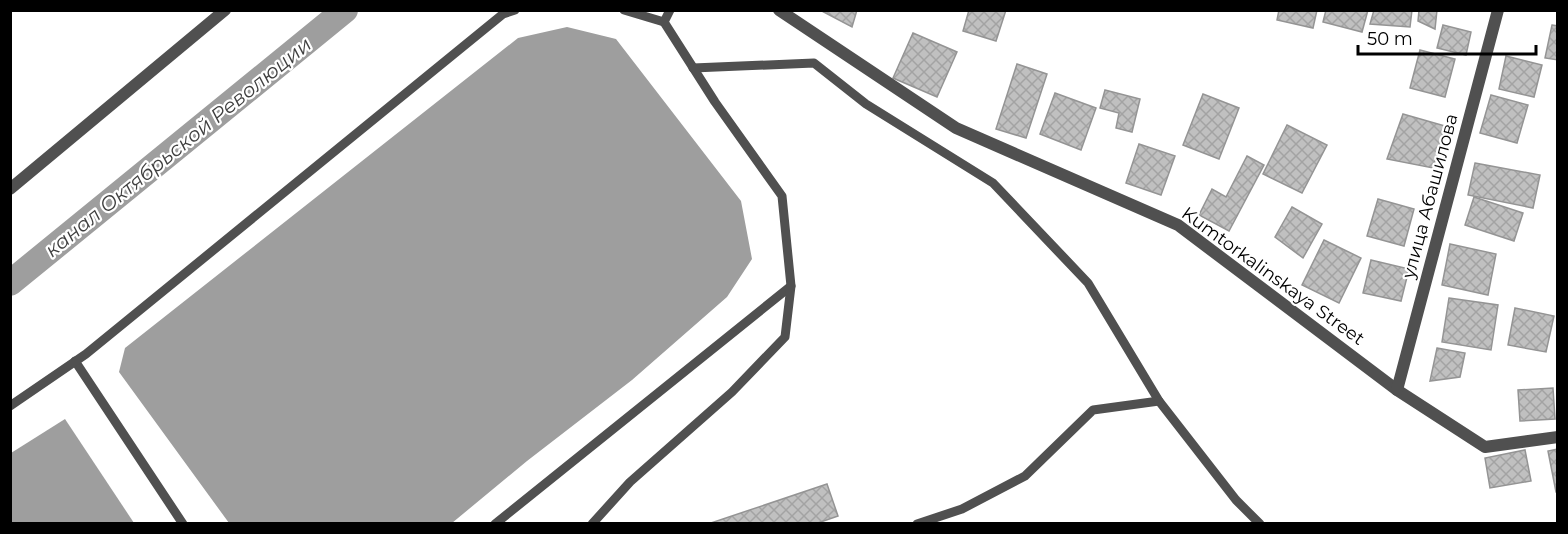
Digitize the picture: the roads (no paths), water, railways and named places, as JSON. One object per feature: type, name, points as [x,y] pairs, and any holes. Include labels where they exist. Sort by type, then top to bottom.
[{"type":"street","points":[[10,189],[225,10]]},
{"type":"street","name":"Kumtorkalinskaya Street","points":[[779,10],[956,128],[1178,225],[1397,390],[1485,447],[1557,437]]},
{"type":"street","name":"улица Абашилова","points":[[1397,390],[1498,10]]},
{"type":"lane","points":[[10,406],[75,361],[503,14],[515,10]]},
{"type":"lane","points":[[592,524],[630,482],[732,392],[785,337],[791,286],[782,196],[693,68],[664,22],[624,10]]},
{"type":"lane","points":[[664,22],[670,10]]},
{"type":"lane","points":[[693,68],[814,63],[866,104],[993,183],[1088,283],[1159,401],[1236,500],[1260,524]]},
{"type":"lane","points":[[495,524],[791,286]]},
{"type":"lane","points":[[75,361],[183,524]]},
{"type":"lane","points":[[917,524],[962,509],[1025,476],[1093,410],[1159,401]]},
{"type":"waterway","name":"канал Октябрьской Революции","points":[[10,283],[345,10]]}]
